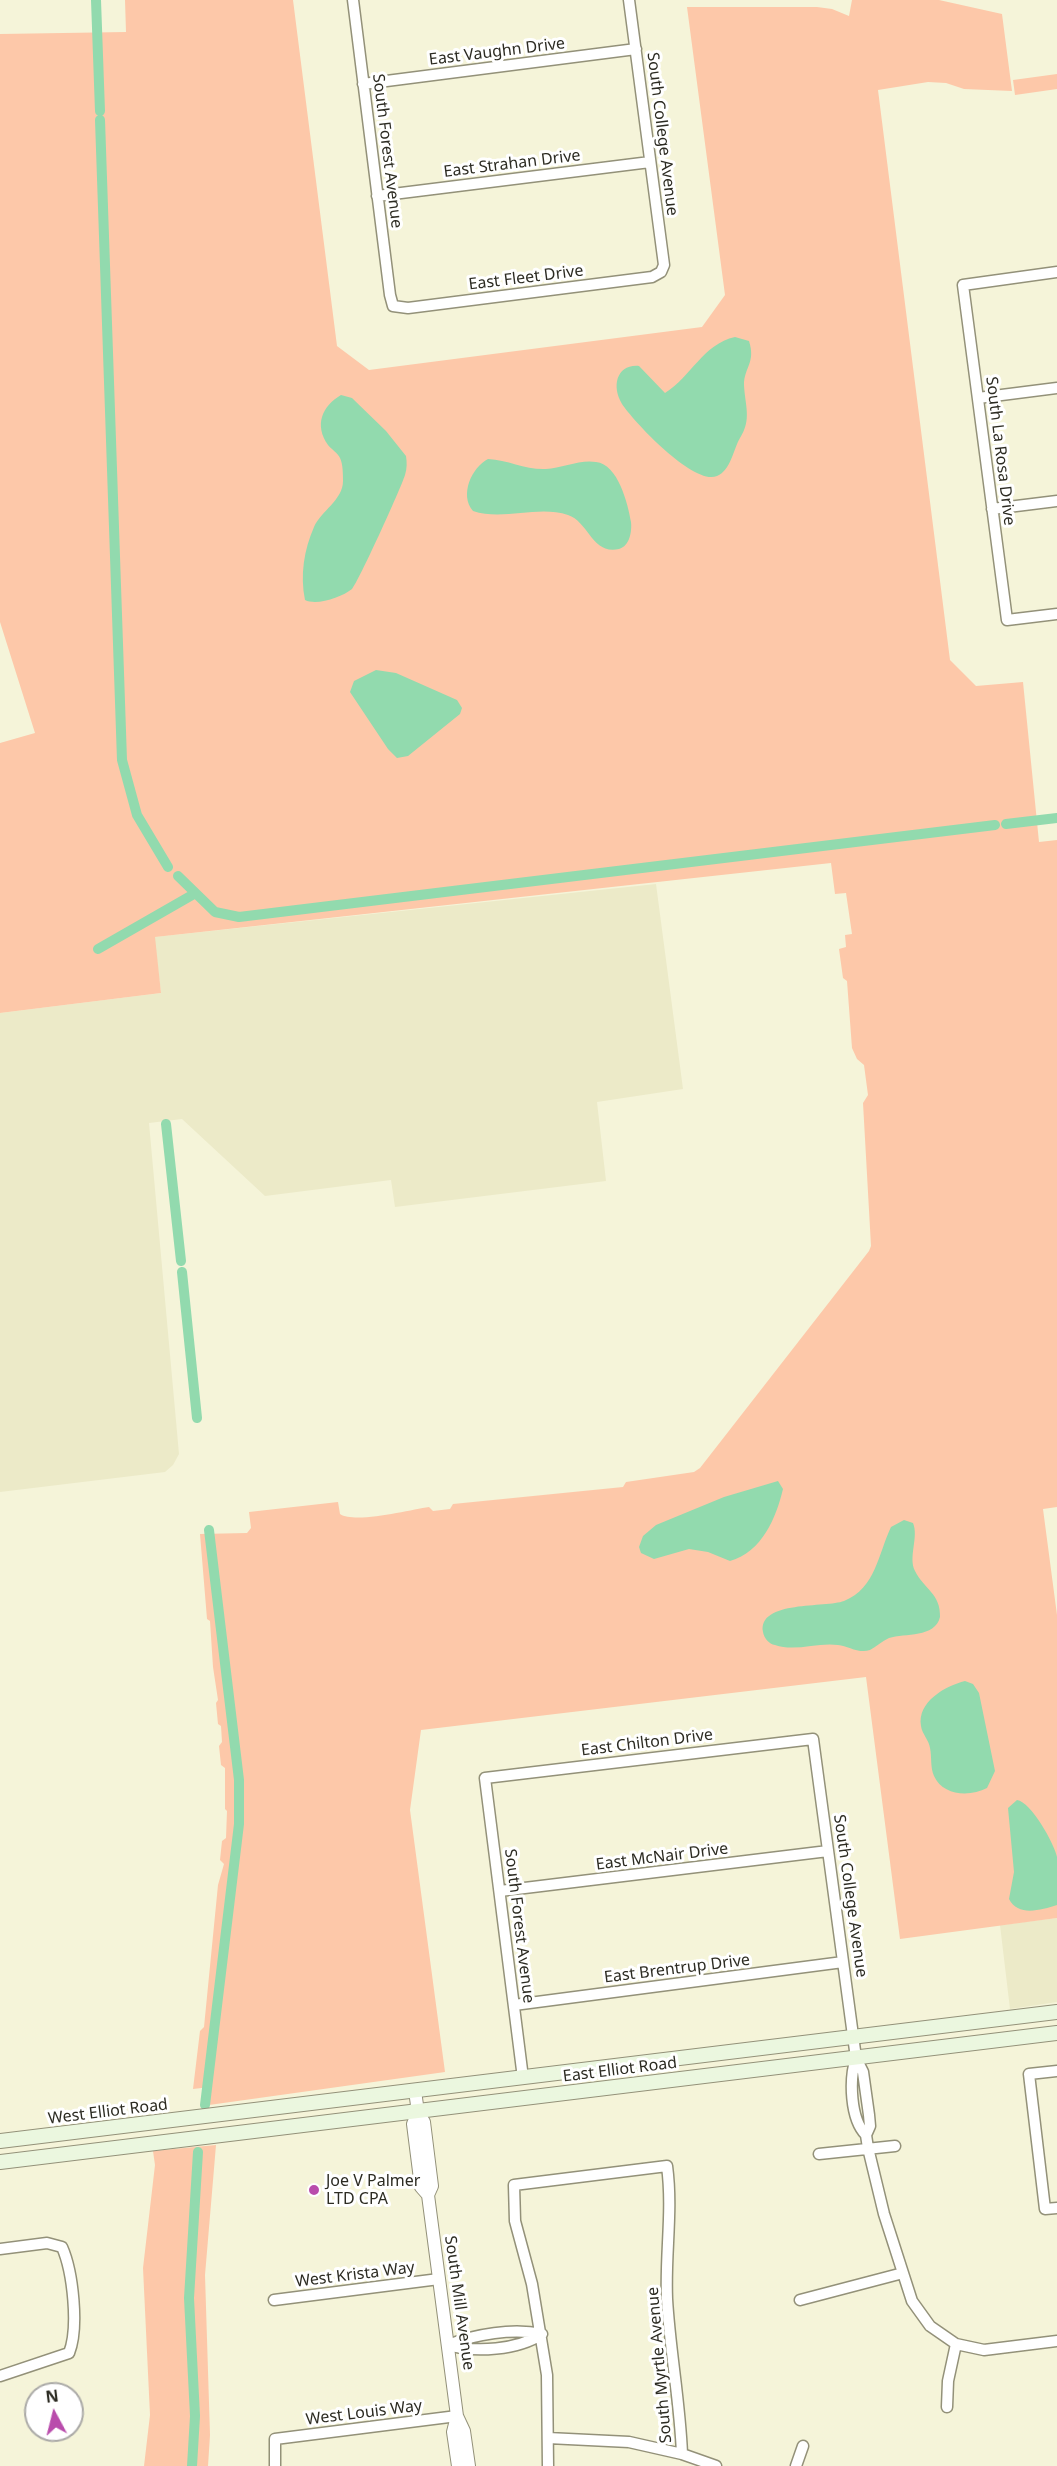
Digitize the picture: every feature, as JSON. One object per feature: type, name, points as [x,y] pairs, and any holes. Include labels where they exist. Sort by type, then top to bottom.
[{"type":"main road","name":"East Elliot Road","points":[[219,2116],[1057,2012]]},
{"type":"main road","points":[[964,2024],[966,2044]]},
{"type":"main road","name":"East Elliot Road","points":[[0,2162],[1057,2033]]},
{"type":"main road","name":"West Elliot Road","points":[[0,2141],[219,2116]]},
{"type":"street","name":"South Forest Avenue","points":[[352,0],[393,306]]},
{"type":"street","name":"South College Avenue","points":[[629,0],[664,265],[662,272]]},
{"type":"street","name":"East Vaughn Drive","points":[[363,84],[636,50]]},
{"type":"street","name":"East Strahan Drive","points":[[378,196],[650,162]]},
{"type":"street","name":"East Fleet Drive","points":[[393,306],[408,308],[652,277],[662,272]]},
{"type":"street","name":"South La Rosa Drive","points":[[1057,273],[963,285],[1007,620],[1057,614]]},
{"type":"street","points":[[978,398],[1057,388]]},
{"type":"street","points":[[992,509],[1057,501]]},
{"type":"street","name":"South College Avenue","points":[[813,1739],[856,2058],[863,2072],[868,2106],[870,2126],[866,2135],[868,2148],[884,2214],[912,2301],[930,2326],[956,2344]]},
{"type":"street","name":"East Chilton Drive","points":[[485,1778],[813,1739]]},
{"type":"street","name":"South Forest Avenue","points":[[485,1778],[523,2078]]},
{"type":"street","name":"East McNair Drive","points":[[500,1892],[828,1851]]},
{"type":"street","name":"East Brentrup Drive","points":[[514,2005],[843,1962]]},
{"type":"street","name":"South College Avenue","points":[[856,2058],[851,2073],[855,2107],[858,2127],[866,2135]]},
{"type":"street","points":[[1057,2071],[1029,2074],[1045,2210],[1057,2208]]},
{"type":"street","name":"South Mill Avenue","points":[[415,2091],[418,2112],[413,2127],[421,2187],[428,2194],[457,2416],[464,2431],[469,2466]]},
{"type":"street","points":[[855,2107],[868,2106]]},
{"type":"street","points":[[819,2154],[895,2146]]},
{"type":"street","name":"South Myrtle Avenue","points":[[542,2334],[515,2221],[514,2185],[667,2166],[671,2196],[667,2297],[681,2409],[682,2454]]},
{"type":"street","points":[[0,2249],[47,2243],[62,2247],[69,2262],[75,2339],[69,2353],[0,2376]]},
{"type":"street","points":[[800,2300],[903,2273]]},
{"type":"street","name":"West Krista Way","points":[[274,2300],[439,2279]]},
{"type":"street","points":[[448,2345],[464,2339],[500,2334],[527,2331],[542,2334]]},
{"type":"street","points":[[500,2334],[501,2346]]},
{"type":"street","points":[[448,2345],[466,2350],[529,2343],[542,2334]]},
{"type":"street","points":[[542,2334],[547,2375],[548,2466]]},
{"type":"street","points":[[946,2407],[948,2381],[956,2344],[984,2350],[1057,2342]]},
{"type":"street","name":"South Mill Avenue","points":[[457,2416],[453,2432],[458,2466]]},
{"type":"street","name":"West Louis Way","points":[[275,2466],[275,2439],[457,2416]]},
{"type":"street","points":[[548,2438],[629,2442],[682,2454],[716,2466]]},
{"type":"street","points":[[796,2466],[803,2446]]},
{"type":"shaded area","points":[[125,0],[293,0],[337,346],[369,370],[702,327],[725,295],[687,7],[817,7],[832,9],[849,16],[852,0],[939,0],[1002,14],[1012,91],[964,89],[946,83],[928,82],[878,90],[950,660],[976,686],[1023,682],[1039,842],[1057,840],[1057,1507],[1043,1509],[1057,1615],[1057,1918],[900,1939],[866,1677],[421,1730],[410,1810],[445,2072],[209,2105],[210,2087],[193,2089],[200,2031],[204,2027],[218,1885],[224,1864],[220,1860],[222,1841],[226,1838],[227,1811],[225,1809],[225,1768],[221,1765],[219,1746],[222,1742],[221,1726],[218,1724],[216,1703],[218,1700],[210,1621],[207,1619],[200,1534],[247,1533],[251,1528],[249,1512],[338,1502],[340,1514],[347,1517],[369,1517],[429,1507],[433,1511],[450,1509],[453,1504],[623,1487],[626,1482],[694,1472],[700,1468],[869,1251],[871,1246],[863,1103],[868,1095],[864,1065],[857,1059],[852,1048],[847,981],[843,978],[839,949],[846,947],[845,935],[852,934],[846,893],[835,894],[831,863],[155,937],[161,993],[0,1013],[0,743],[35,733],[0,622],[0,34],[126,32]]},
{"type":"shaded area","points":[[1057,74],[1057,89],[1015,95],[1013,80]]},
{"type":"shaded area","points":[[735,337],[749,341],[751,348],[744,385],[746,425],[726,469],[717,476],[707,477],[694,472],[680,462],[639,424],[622,404],[617,390],[618,378],[626,369],[639,366],[665,393],[714,346]]},
{"type":"shaded area","points":[[341,395],[352,398],[386,431],[406,456],[406,470],[379,535],[352,589],[329,600],[310,602],[305,600],[303,581],[308,545],[317,521],[336,500],[343,481],[341,460],[324,438],[321,423],[325,410],[334,399]]},
{"type":"shaded area","points":[[488,459],[539,469],[584,462],[604,464],[616,477],[627,505],[631,522],[628,542],[619,549],[610,550],[597,543],[575,519],[557,512],[484,514],[473,511],[467,497],[469,482],[477,468]]},
{"type":"shaded area","points":[[376,670],[396,673],[457,700],[462,708],[460,714],[408,756],[397,758],[388,749],[350,692],[354,681]]},
{"type":"shaded area","points":[[656,884],[683,1089],[597,1102],[606,1181],[395,1207],[391,1180],[265,1196],[182,1119],[149,1123],[179,1454],[173,1465],[165,1472],[0,1492],[0,1013],[161,993],[154,937]]},
{"type":"shaded area","points":[[778,1481],[783,1489],[772,1522],[759,1542],[741,1557],[730,1561],[708,1552],[689,1549],[654,1559],[641,1553],[639,1547],[643,1536],[656,1525],[724,1497]]},
{"type":"shaded area","points":[[904,1520],[913,1523],[915,1529],[913,1565],[938,1603],[940,1617],[937,1624],[926,1632],[889,1638],[866,1651],[830,1644],[783,1647],[767,1640],[763,1632],[764,1622],[771,1615],[795,1607],[844,1601],[863,1588],[875,1569],[891,1527]]},
{"type":"shaded area","points":[[965,1681],[973,1684],[979,1693],[995,1771],[987,1788],[973,1793],[950,1791],[938,1783],[932,1769],[931,1751],[921,1726],[923,1710],[934,1696]]},
{"type":"shaded area","points":[[1017,1800],[1023,1802],[1035,1815],[1055,1851],[1057,1905],[1030,1911],[1018,1908],[1009,1899],[1014,1872],[1008,1808]]},
{"type":"shaded area","points":[[1057,1918],[1057,2002],[1010,2009],[1000,1925]]},
{"type":"shaded area","points":[[216,2145],[205,2275],[210,2435],[208,2466],[144,2466],[150,2415],[143,2268],[155,2165],[153,2151]]},
{"type":"waterway","points":[[96,0],[100,111]]},
{"type":"waterway","points":[[100,120],[122,760],[137,815],[168,867]]},
{"type":"waterway","points":[[1006,824],[1057,818]]},
{"type":"waterway","points":[[178,876],[215,912],[239,917],[995,825]]},
{"type":"waterway","points":[[98,949],[194,894]]},
{"type":"waterway","points":[[166,1124],[181,1261]]},
{"type":"waterway","points":[[182,1272],[197,1418]]},
{"type":"waterway","points":[[205,2105],[239,1824],[239,1780],[209,1530]]},
{"type":"waterway","points":[[192,2466],[195,2416],[189,2298],[198,2152]]},
{"type":"place","name":"Joe V Palmer LTD CPA","points":[[314,2190]]}]
